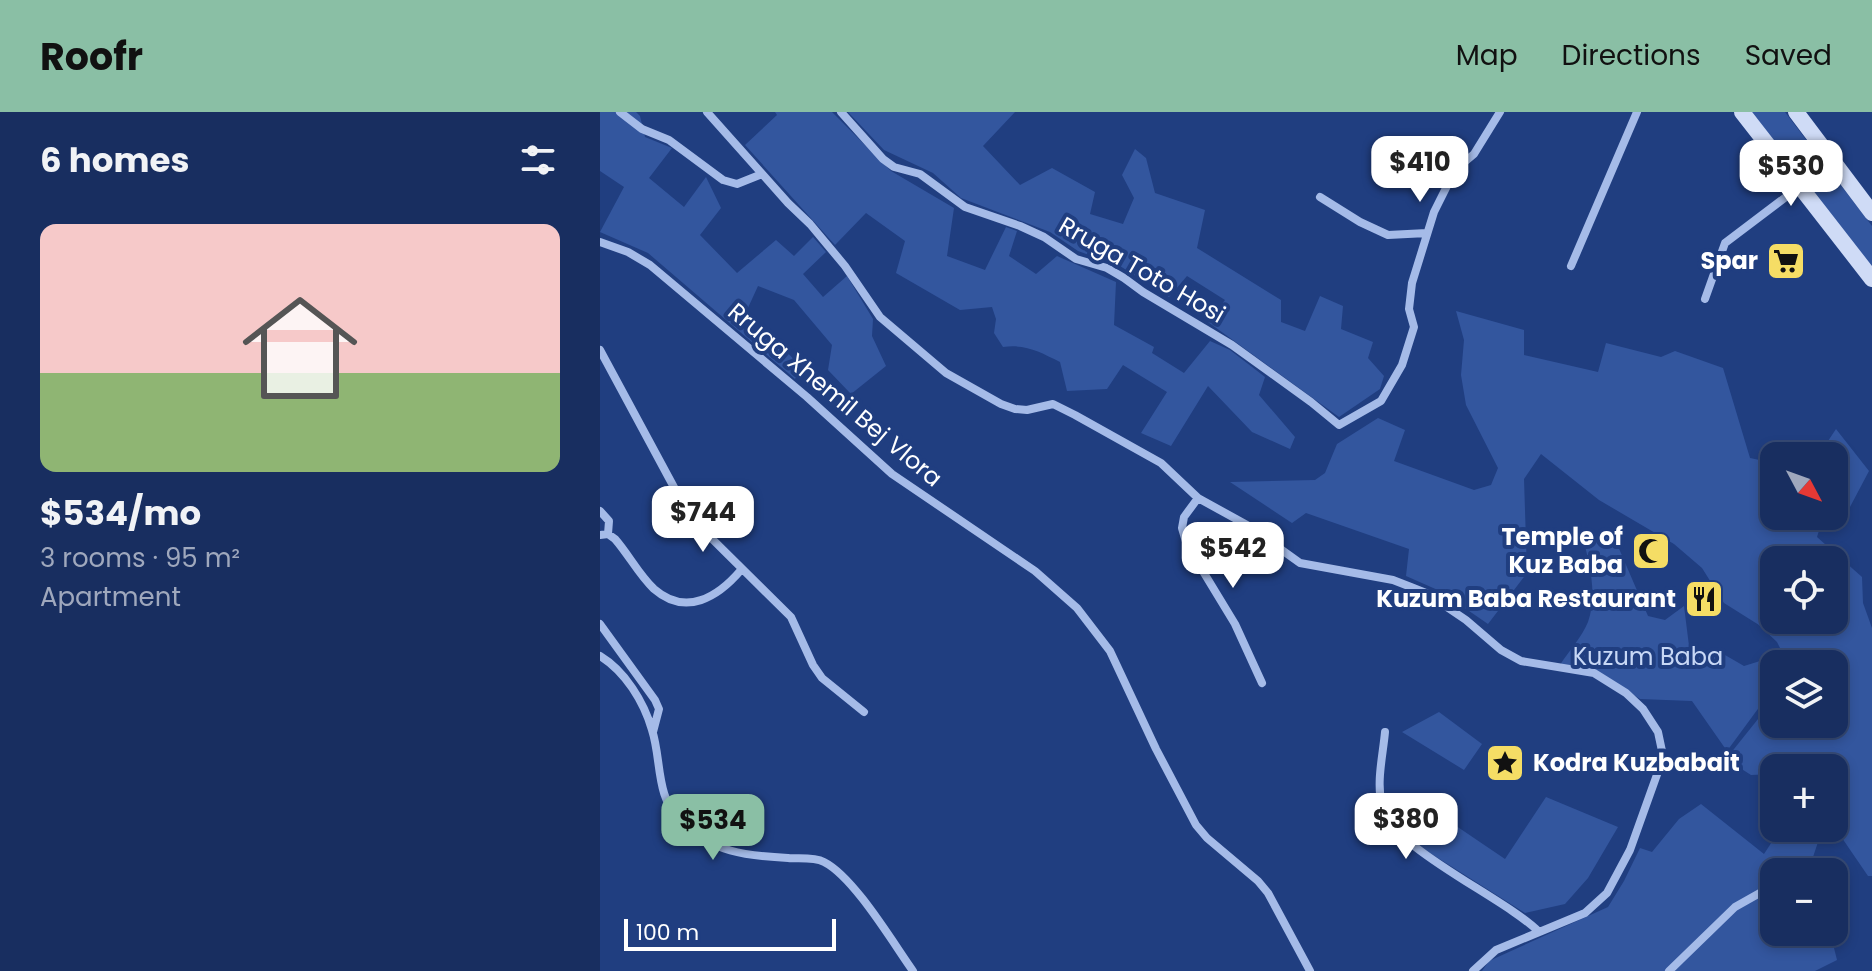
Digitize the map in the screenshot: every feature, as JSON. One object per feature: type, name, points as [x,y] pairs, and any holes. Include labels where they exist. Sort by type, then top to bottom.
[{"type":"main road","points":[[1742,112],[1872,279]]},
{"type":"main road","points":[[1796,112],[1872,213]]},
{"type":"street","points":[[620,112],[642,129],[669,140],[723,180],[737,184],[762,174]]},
{"type":"street","points":[[707,112],[820,236],[880,317],[946,373],[1015,409],[1027,410],[1053,404],[1161,463],[1198,498],[1257,531],[1300,563],[1393,580],[1426,593],[1466,620],[1501,650],[1521,661],[1594,673],[1626,693],[1651,719],[1662,751],[1659,769],[1630,850],[1607,893],[1585,913],[1496,950],[1473,971]]},
{"type":"street","name":"Rruga Toto Hosi","points":[[841,112],[894,167],[920,174],[965,207],[1020,226],[1044,237],[1076,259],[1107,268],[1232,345],[1339,425],[1381,401],[1402,365],[1414,327],[1409,309],[1412,283],[1427,233]]},
{"type":"street","points":[[1320,197],[1388,235],[1427,233],[1450,176],[1474,154],[1500,112]]},
{"type":"street","points":[[1571,266],[1637,112]]},
{"type":"street","points":[[1705,299],[1725,243],[1799,187]]},
{"type":"street","name":"Rruga Xhemil Bej Vlora","points":[[600,242],[628,252],[650,265],[807,397],[892,474],[1035,571],[1077,608],[1110,651],[1196,825],[1258,881],[1281,914],[1310,971]]},
{"type":"street","points":[[600,350],[697,524],[791,617],[822,678],[864,712]]},
{"type":"street","points":[[1198,498],[1184,517],[1182,528],[1187,545],[1235,624],[1262,683]]},
{"type":"street","points":[[600,511],[609,521],[604,535],[620,545],[656,591],[682,603],[707,600],[741,570]]},
{"type":"street","points":[[600,624],[655,700],[659,709],[653,732]]},
{"type":"street","points":[[600,656],[637,695],[653,732],[660,783],[668,806],[678,820],[705,840],[739,855],[822,860],[846,881],[913,971]]},
{"type":"street","points":[[1385,732],[1379,792],[1382,810],[1391,825],[1416,849],[1528,921],[1539,932]]},
{"type":"street","points":[[1669,971],[1735,907],[1760,893]]},
{"type":"green space","points":[[600,112],[636,112],[640,116],[645,137],[672,148],[649,178],[684,207],[706,177],[721,208],[700,235],[737,273],[776,240],[794,256],[813,237],[826,252],[803,274],[823,297],[847,276],[873,319],[872,336],[886,366],[851,394],[828,370],[832,345],[794,300],[758,286],[747,310],[801,367],[795,379],[648,253],[600,232],[624,187],[600,171]]},
{"type":"green space","points":[[775,112],[832,112],[891,171],[954,208],[947,256],[985,270],[1006,227],[1017,231],[1009,256],[1036,274],[1057,256],[1116,282],[1114,325],[1154,347],[1152,353],[1184,373],[1210,341],[1230,350],[1265,377],[1259,395],[1295,437],[1290,449],[1252,432],[1208,386],[1171,446],[1141,433],[1167,392],[1123,365],[1107,389],[1067,391],[1060,362],[1026,348],[1003,347],[994,333],[996,319],[992,307],[960,310],[896,273],[905,241],[866,213],[835,245],[745,145],[777,115]]},
{"type":"green space","points":[[848,112],[1015,112],[983,146],[1020,185],[1052,168],[1095,192],[1090,214],[1123,224],[1134,198],[1122,175],[1135,149],[1146,158],[1155,193],[1205,210],[1197,248],[1281,300],[1281,322],[1305,331],[1320,296],[1343,306],[1341,329],[1373,342],[1368,358],[1384,376],[1380,389],[1339,417],[1208,322],[1225,300],[1187,276],[1169,297],[1120,266],[1078,251],[1050,232],[961,198],[933,173],[884,150]]},
{"type":"green space","points":[[1750,112],[1785,112],[1872,226],[1872,274]]},
{"type":"green space","points":[[1456,311],[1524,330],[1524,355],[1598,372],[1606,343],[1661,357],[1675,351],[1723,368],[1750,458],[1760,460],[1760,530],[1819,530],[1817,537],[1827,546],[1760,546],[1760,626],[1724,603],[1702,568],[1674,544],[1599,500],[1541,454],[1524,479],[1527,573],[1488,624],[1440,591],[1406,576],[1409,549],[1306,513],[1292,523],[1230,482],[1315,480],[1325,473],[1337,444],[1378,418],[1405,430],[1394,461],[1474,490],[1491,485],[1498,468],[1466,405],[1461,375],[1464,340]]},
{"type":"green space","points":[[1836,429],[1846,442],[1827,442]]},
{"type":"green space","points":[[1848,444],[1869,471],[1848,511]]},
{"type":"green space","name":"Kuzum Baba","points":[[1582,534],[1614,537],[1648,616],[1665,620],[1684,606],[1690,654],[1725,655],[1744,666],[1760,661],[1760,706],[1727,751],[1692,701],[1640,699],[1596,671],[1560,665],[1582,633],[1591,611],[1587,555]]},
{"type":"green space","points":[[1848,565],[1862,577],[1863,603],[1872,628],[1872,876],[1868,876],[1845,842],[1848,842],[1848,754],[1760,754],[1760,775],[1751,775],[1726,759],[1760,716],[1760,738],[1848,738],[1848,650],[1781,650],[1769,634],[1848,634]]},
{"type":"green space","points":[[1439,712],[1482,744],[1464,770],[1402,732]]},
{"type":"green space","points":[[1546,797],[1618,827],[1588,878],[1565,904],[1525,913],[1419,846],[1440,815],[1505,859]]},
{"type":"green space","points":[[1701,804],[1764,854],[1772,842],[1818,842],[1813,858],[1760,858],[1760,946],[1834,946],[1837,960],[1815,971],[1482,971],[1489,961],[1608,907],[1640,848],[1652,852],[1679,819]]},
{"type":"place","name":"Spar","points":[[1786,261]]},
{"type":"place","name":"Temple of Kuz Baba","points":[[1651,551]]},
{"type":"place","name":"Kuzum Baba Restaurant","points":[[1704,599]]},
{"type":"place","name":"Kodra Kuzbabait","points":[[1505,763]]}]
